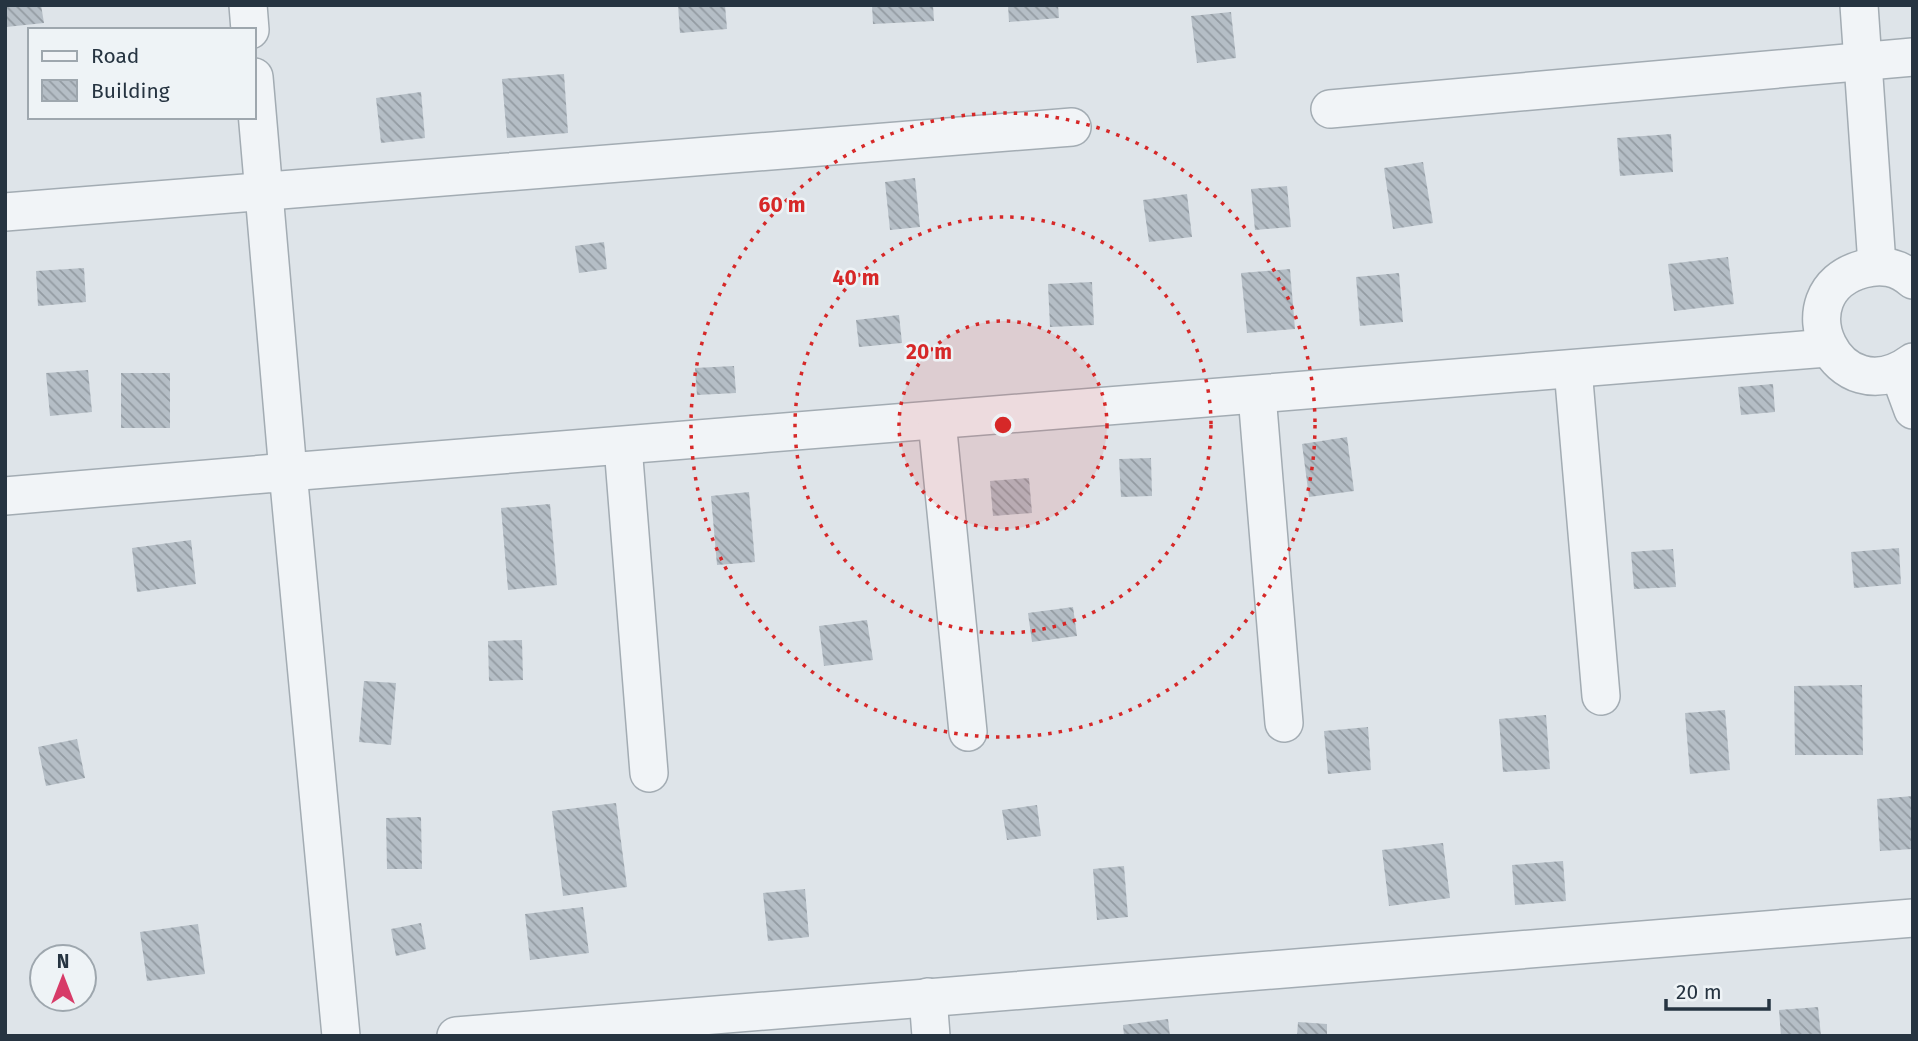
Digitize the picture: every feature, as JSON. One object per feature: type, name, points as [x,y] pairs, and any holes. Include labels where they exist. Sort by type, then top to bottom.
[{"type":"street","points":[[248,5],[250,28]]},
{"type":"street","points":[[1859,5],[1877,265]]},
{"type":"street","points":[[1330,109],[1913,57]]},
{"type":"street","points":[[256,105],[341,1036]]},
{"type":"street","points":[[5,212],[1072,127]]},
{"type":"street","points":[[1913,280],[1901,270],[1877,265],[1849,273],[1828,292],[1821,320],[1827,348],[1847,368],[1873,377],[1906,367],[1913,410]]},
{"type":"street","points":[[5,496],[1827,348]]},
{"type":"street","points":[[1573,369],[1601,696]]},
{"type":"street","points":[[1257,395],[1284,723]]},
{"type":"street","points":[[937,421],[968,732]]},
{"type":"street","points":[[623,446],[649,773]]},
{"type":"street","points":[[456,1036],[522,1033],[1913,918]]},
{"type":"street","points":[[928,998],[931,1036]]},
{"type":"building","points":[[5,5],[41,5],[44,23],[6,27]]},
{"type":"building","points":[[678,5],[725,5],[727,29],[680,33]]},
{"type":"building","points":[[872,5],[933,5],[934,21],[873,24]]},
{"type":"building","points":[[1008,5],[1058,5],[1059,18],[1009,22]]},
{"type":"building","points":[[1231,12],[1236,58],[1197,63],[1191,16]]},
{"type":"building","points":[[564,74],[568,133],[507,138],[502,79]]},
{"type":"building","points":[[421,92],[425,138],[381,143],[376,98]]},
{"type":"building","points":[[1671,134],[1673,172],[1620,176],[1617,138]]},
{"type":"building","points":[[1423,162],[1433,223],[1393,229],[1384,168]]},
{"type":"building","points":[[915,178],[920,227],[890,230],[885,182]]},
{"type":"building","points":[[1287,186],[1291,227],[1255,230],[1251,189]]},
{"type":"building","points":[[1187,194],[1192,237],[1149,242],[1143,200]]},
{"type":"building","points":[[604,242],[607,269],[579,273],[575,246]]},
{"type":"building","points":[[1728,257],[1734,304],[1674,311],[1668,264]]},
{"type":"building","points":[[84,268],[86,302],[38,306],[36,271]]},
{"type":"building","points":[[1290,269],[1295,329],[1247,333],[1241,273]]},
{"type":"building","points":[[1399,273],[1403,322],[1360,326],[1356,277]]},
{"type":"building","points":[[1092,282],[1094,325],[1050,327],[1048,284]]},
{"type":"building","points":[[899,315],[902,343],[859,347],[856,320]]},
{"type":"building","points":[[734,366],[736,393],[697,395],[695,368]]},
{"type":"building","points":[[88,370],[92,412],[50,416],[46,373]]},
{"type":"building","points":[[121,373],[170,373],[170,428],[121,428]]},
{"type":"building","points":[[1773,384],[1775,412],[1741,415],[1738,387]]},
{"type":"building","points":[[1347,437],[1354,491],[1309,497],[1302,444]]},
{"type":"building","points":[[1151,458],[1152,496],[1121,497],[1119,459]]},
{"type":"building","points":[[1029,478],[1032,513],[993,516],[990,481]]},
{"type":"building","points":[[749,492],[755,562],[717,565],[711,496]]},
{"type":"building","points":[[550,504],[557,585],[508,590],[501,508]]},
{"type":"building","points":[[191,540],[196,584],[137,592],[132,548]]},
{"type":"building","points":[[1899,548],[1901,584],[1854,588],[1851,552]]},
{"type":"building","points":[[1673,549],[1676,587],[1634,589],[1631,552]]},
{"type":"building","points":[[1073,607],[1077,636],[1032,642],[1028,613]]},
{"type":"building","points":[[867,620],[873,660],[824,666],[819,626]]},
{"type":"building","points":[[522,640],[523,680],[489,681],[488,641]]},
{"type":"building","points":[[364,681],[396,683],[391,745],[359,742]]},
{"type":"building","points":[[1862,685],[1863,755],[1795,755],[1794,686]]},
{"type":"building","points":[[1725,710],[1730,770],[1690,774],[1685,713]]},
{"type":"building","points":[[1546,715],[1550,769],[1503,772],[1499,719]]},
{"type":"building","points":[[1368,727],[1371,770],[1328,774],[1324,731]]},
{"type":"building","points":[[77,739],[85,778],[46,786],[38,747]]},
{"type":"building","points":[[1913,796],[1913,849],[1880,851],[1877,799]]},
{"type":"building","points":[[616,803],[627,887],[563,896],[552,811]]},
{"type":"building","points":[[1037,805],[1041,836],[1007,840],[1002,810]]},
{"type":"building","points":[[421,817],[422,869],[387,869],[386,818]]},
{"type":"building","points":[[1443,843],[1450,898],[1389,906],[1382,850]]},
{"type":"building","points":[[1563,861],[1566,901],[1515,905],[1512,865]]},
{"type":"building","points":[[1124,866],[1128,917],[1097,920],[1093,869]]},
{"type":"building","points":[[805,889],[809,937],[768,941],[763,893]]},
{"type":"building","points":[[583,907],[589,953],[530,960],[525,914]]},
{"type":"building","points":[[421,923],[426,949],[396,956],[391,929]]},
{"type":"building","points":[[198,924],[205,974],[147,981],[140,932]]},
{"type":"building","points":[[1818,1007],[1821,1036],[1781,1036],[1779,1010]]},
{"type":"building","points":[[1168,1019],[1170,1036],[1124,1036],[1123,1025]]},
{"type":"building","points":[[1298,1022],[1327,1024],[1327,1036],[1297,1036]]}]
